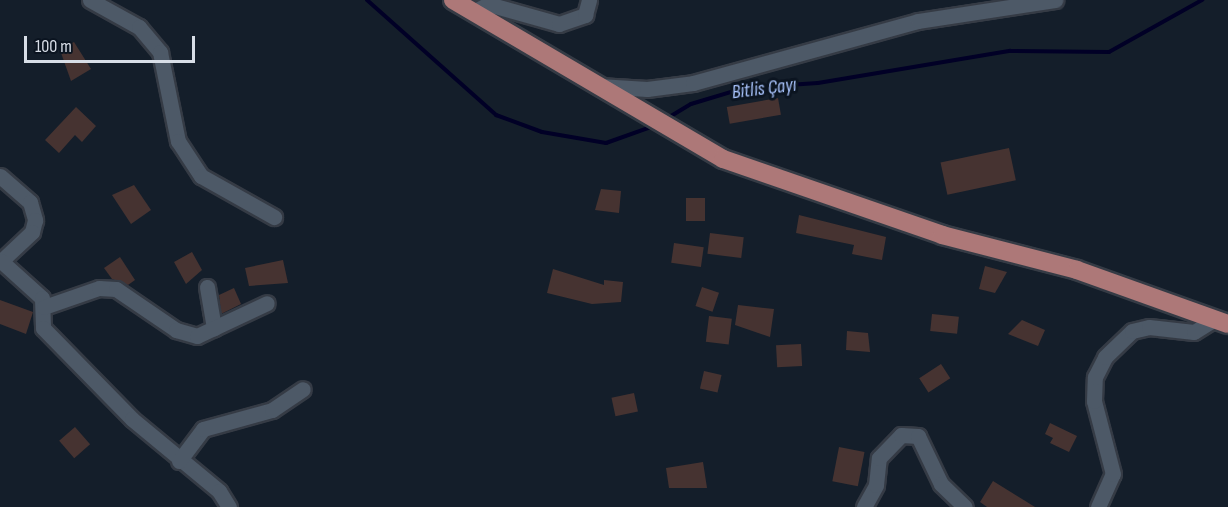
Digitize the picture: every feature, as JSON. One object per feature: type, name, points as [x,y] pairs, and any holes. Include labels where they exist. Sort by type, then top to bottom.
[{"type":"main road","points":[[453,0],[690,144],[783,183],[942,235],[1077,270],[1222,322]]},
{"type":"street","points":[[90,0],[139,27],[159,52],[178,141],[201,176],[274,217]]},
{"type":"street","points":[[473,12],[488,4],[559,24],[585,15],[590,0]]},
{"type":"street","points":[[596,86],[647,89],[693,83],[918,21],[1055,0]]},
{"type":"street","points":[[0,176],[30,202],[35,220],[32,232],[0,262],[32,288],[44,307],[43,328],[179,460],[219,491],[229,507]]},
{"type":"street","points":[[44,307],[107,287],[187,336],[214,328],[267,303]]},
{"type":"street","points":[[207,287],[214,328]]},
{"type":"street","points":[[1098,507],[1113,474],[1094,400],[1095,377],[1105,357],[1132,331],[1149,327],[1194,332],[1222,322]]},
{"type":"street","points":[[179,460],[203,429],[272,410],[303,389]]},
{"type":"street","points":[[864,507],[876,485],[879,458],[901,435],[918,436],[941,484],[965,507]]},
{"type":"building","points":[[74,42],[91,69],[71,81],[60,50]]},
{"type":"building","points":[[778,98],[781,115],[730,124],[727,107]]},
{"type":"building","points":[[76,107],[96,126],[82,142],[75,135],[59,153],[45,140]]},
{"type":"building","points":[[1009,148],[1016,180],[947,195],[941,163]]},
{"type":"building","points":[[134,185],[151,210],[131,224],[112,195]]},
{"type":"building","points":[[601,189],[621,191],[619,213],[595,210]]},
{"type":"building","points":[[686,198],[705,198],[705,221],[686,221]]},
{"type":"building","points":[[799,215],[886,237],[882,260],[852,254],[854,245],[796,233]]},
{"type":"building","points":[[710,233],[744,237],[741,258],[707,254]]},
{"type":"building","points":[[674,243],[704,247],[701,267],[671,263]]},
{"type":"building","points":[[192,252],[202,270],[186,284],[174,262]]},
{"type":"building","points":[[120,257],[135,280],[128,285],[112,279],[104,268]]},
{"type":"building","points":[[283,260],[288,283],[249,286],[245,268]]},
{"type":"building","points":[[985,266],[1007,272],[995,293],[979,289]]},
{"type":"building","points":[[553,269],[604,285],[604,280],[623,282],[621,302],[592,304],[547,293]]},
{"type":"building","points":[[702,287],[719,293],[713,312],[695,306]]},
{"type":"building","points":[[234,288],[241,304],[221,314],[219,295]]},
{"type":"building","points":[[0,300],[33,312],[26,334],[0,324]]},
{"type":"building","points":[[738,305],[774,309],[770,337],[735,325]]},
{"type":"building","points":[[932,314],[959,317],[957,334],[930,331]]},
{"type":"building","points":[[709,316],[732,319],[729,345],[706,342]]},
{"type":"building","points":[[1022,320],[1045,330],[1038,346],[1008,334]]},
{"type":"building","points":[[847,331],[868,333],[870,352],[846,350]]},
{"type":"building","points":[[801,344],[802,366],[777,367],[776,345]]},
{"type":"building","points":[[941,364],[950,378],[928,392],[919,378]]},
{"type":"building","points":[[704,371],[722,375],[717,393],[700,389]]},
{"type":"building","points":[[634,393],[638,412],[615,416],[612,398]]},
{"type":"building","points":[[1050,423],[1077,436],[1069,452],[1050,443],[1053,438],[1045,434]]},
{"type":"building","points":[[75,427],[90,444],[74,458],[59,441]]},
{"type":"building","points":[[839,447],[865,452],[858,486],[832,481]]},
{"type":"building","points":[[703,462],[707,488],[669,488],[666,468]]},
{"type":"building","points":[[993,481],[1035,507],[987,507],[980,502]]},
{"type":"waterway","name":"Bitlis Çayı","points":[[367,0],[496,115],[542,132],[606,143],[654,126]]},
{"type":"waterway","name":"Bitlis Çayı","points":[[666,119],[691,104],[744,88],[818,83],[1010,51],[1109,52],[1202,0]]}]
